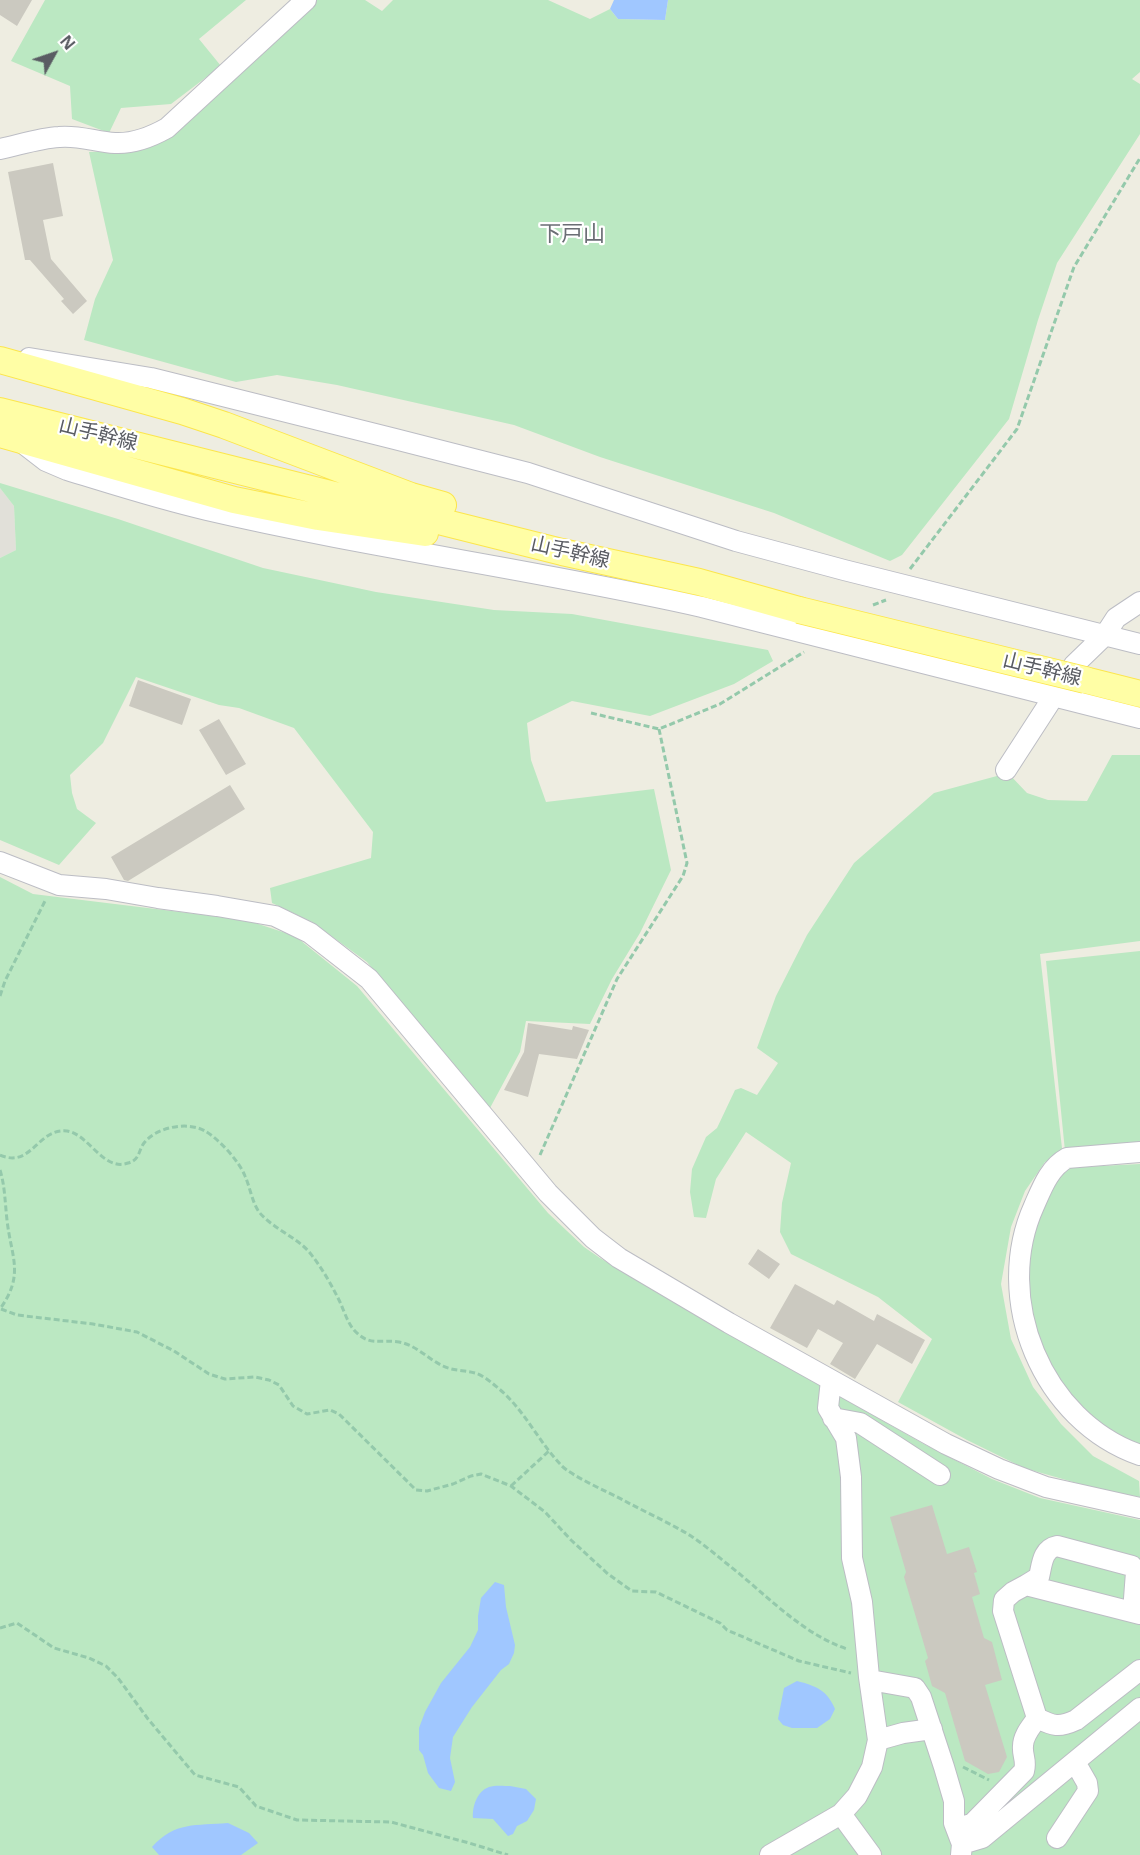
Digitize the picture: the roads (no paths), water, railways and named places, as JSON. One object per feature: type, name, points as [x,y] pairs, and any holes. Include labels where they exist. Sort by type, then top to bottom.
[{"type":"main road","points":[[0,360],[182,411],[411,496],[699,582]]},
{"type":"main road","name":"山手幹線","points":[[0,411],[562,552],[699,582],[799,610],[1140,694]]},
{"type":"main road","points":[[8,436],[192,489],[279,510],[562,552]]},
{"type":"street","points":[[0,149],[59,136],[85,137],[114,144],[152,137],[167,128],[306,0]]},
{"type":"street","points":[[0,354],[151,378],[395,439],[528,473],[735,541],[1140,644]]},
{"type":"street","points":[[8,436],[56,466],[205,510],[314,533],[639,593],[1140,718]]},
{"type":"street","points":[[1006,770],[1074,665],[1105,635],[1116,618],[1140,602]]},
{"type":"street","points":[[0,862],[59,885],[105,889],[276,916],[310,933],[369,979],[531,1174],[593,1238],[619,1258],[729,1323],[946,1444],[999,1469],[1046,1487],[1140,1508]]},
{"type":"street","points":[[1140,1152],[1067,1158],[1057,1164],[1041,1190],[1024,1234],[1019,1273],[1020,1299],[1030,1344],[1053,1388],[1068,1407],[1087,1425],[1110,1441],[1140,1455]]},
{"type":"street","points":[[770,1855],[841,1814],[857,1797],[872,1767],[879,1740],[869,1678],[862,1602],[852,1558],[851,1477],[846,1438],[828,1408],[831,1380]]},
{"type":"street","points":[[833,1418],[860,1423],[940,1475]]},
{"type":"street","points":[[1026,1586],[1137,1613],[1136,1572],[1132,1566],[1057,1546],[1052,1547],[1045,1553],[1039,1577],[1004,1600],[1003,1611],[1037,1718],[1052,1726],[1065,1725],[1076,1720],[1140,1670]]},
{"type":"street","points":[[869,1678],[915,1688],[924,1703],[954,1801],[954,1823],[962,1850],[982,1838],[1140,1708]]},
{"type":"street","points":[[954,1823],[960,1827],[972,1824],[1024,1771],[1026,1763],[1022,1748],[1024,1738],[1037,1718]]},
{"type":"street","points":[[879,1740],[903,1733],[932,1729]]},
{"type":"street","points":[[1057,1838],[1088,1791],[1087,1783],[1075,1762]]},
{"type":"street","points":[[841,1814],[871,1855]]},
{"type":"water","points":[[614,0],[668,0],[665,20],[618,19],[610,9]]},
{"type":"water","points":[[495,1582],[504,1585],[506,1607],[515,1645],[514,1653],[509,1664],[501,1670],[472,1707],[453,1737],[450,1758],[455,1782],[451,1791],[439,1788],[428,1773],[423,1755],[419,1750],[419,1728],[441,1683],[470,1647],[478,1630],[481,1598]]},
{"type":"water","points":[[797,1681],[820,1690],[828,1697],[835,1709],[830,1719],[817,1728],[792,1728],[783,1725],[778,1719],[784,1688]]},
{"type":"water","points":[[510,1786],[526,1789],[536,1799],[534,1810],[527,1821],[517,1826],[513,1834],[508,1836],[493,1819],[473,1818],[473,1814],[474,1804],[481,1792],[489,1787]]},
{"type":"water","points":[[228,1823],[249,1833],[258,1843],[241,1855],[159,1855],[152,1847],[169,1833],[187,1826]]},
{"type":"district","name":"下戸山","points":[[572,235]]}]
